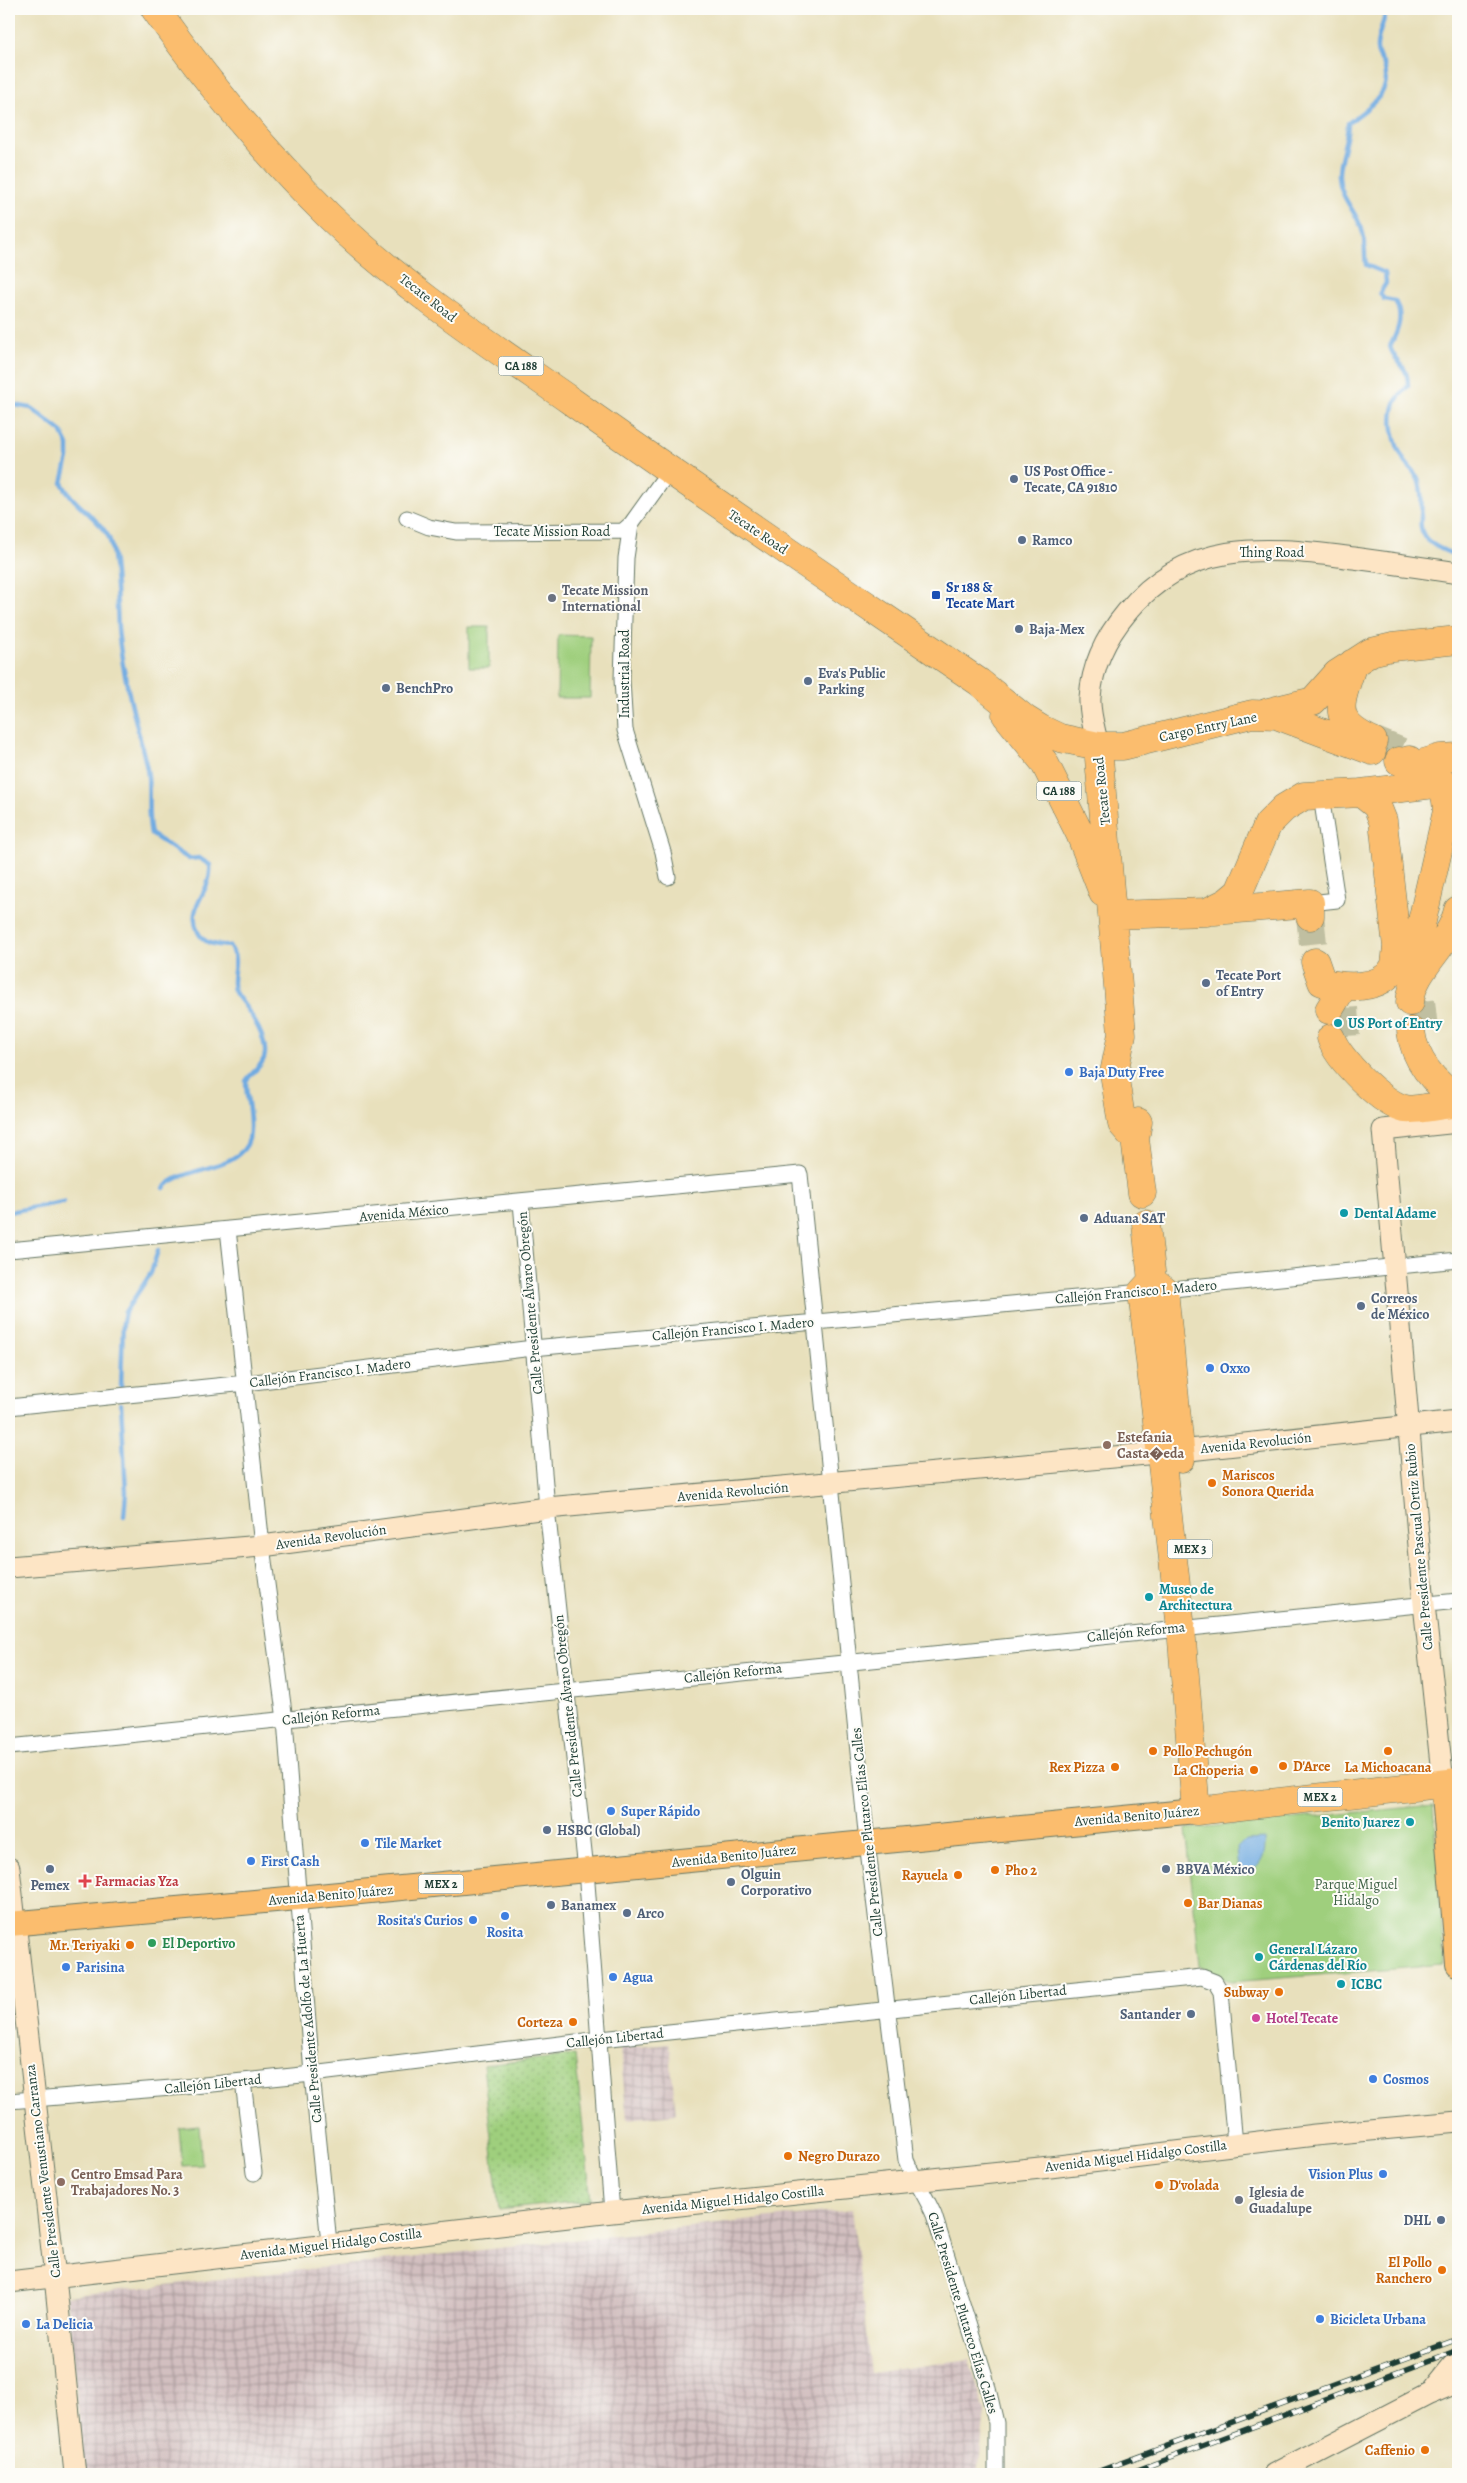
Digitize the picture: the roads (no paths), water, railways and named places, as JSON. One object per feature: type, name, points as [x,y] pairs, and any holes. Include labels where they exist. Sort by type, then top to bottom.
[{"type":"highway","name":"Tecate Road","points":[[155,9],[206,80],[253,137],[367,251],[450,316],[669,470],[979,682],[1025,719],[1060,738],[1098,746],[1122,1034],[1114,1073],[1122,1124],[1135,1139],[1142,1193]]},
{"type":"highway","points":[[1252,714],[1290,708],[1313,701],[1337,674],[1371,652],[1392,647],[1458,640]]},
{"type":"highway","name":"Cargo Entry Lane","points":[[1098,746],[1123,746],[1252,714],[1276,715],[1374,746],[1350,729],[1344,720],[1341,709],[1353,663]]},
{"type":"highway","name":"CA 188","points":[[979,682],[1044,762],[1080,834],[1112,916]]},
{"type":"highway","points":[[1458,757],[1405,760],[1429,772],[1443,783],[1446,792],[1447,811],[1417,943],[1415,995],[1454,926],[1458,910]]},
{"type":"highway","points":[[1207,912],[1227,902],[1239,892],[1268,824],[1284,808],[1304,796],[1361,793],[1443,783]]},
{"type":"highway","points":[[1315,962],[1322,982],[1338,1002],[1376,983],[1386,976],[1394,966],[1397,947],[1383,821],[1376,806],[1361,793]]},
{"type":"highway","points":[[1112,916],[1310,910]]},
{"type":"highway","points":[[1458,1085],[1455,1079],[1441,1066],[1418,1030],[1414,1046],[1427,1071],[1440,1087],[1458,1098]]},
{"type":"highway","points":[[1339,1038],[1405,1109],[1458,1103]]},
{"type":"highway","points":[[1146,1224],[1153,1287]]},
{"type":"highway","name":"MEX 3","points":[[1153,1287],[1190,1627],[1205,1810]]},
{"type":"highway","name":"Avenida Benito Juárez","points":[[1205,1810],[1450,1782]]},
{"type":"main road","name":"Calle Presidente Pascual Ortiz Rubio","points":[[1450,1782],[1458,1964]]},
{"type":"main road","name":"Avenida Benito Juárez","points":[[12,1924],[1205,1810]]},
{"type":"street","name":"Tecate Mission Road","points":[[407,518],[429,527],[456,532],[623,531],[669,470]]},
{"type":"street","name":"Industrial Road","points":[[630,524],[626,558],[622,679],[625,730],[663,852],[668,877]]},
{"type":"street","name":"Thing Road","points":[[1098,746],[1090,699],[1093,669],[1102,651],[1133,604],[1162,580],[1194,563],[1213,556],[1238,551],[1281,549],[1458,573]]},
{"type":"street","points":[[1310,910],[1337,900],[1321,796]]},
{"type":"street","name":"Calle Presidente Pascual Ortiz Rubio","points":[[1450,1782],[1424,1604],[1393,1267],[1383,1130],[1458,1122]]},
{"type":"street","name":"Avenida México","points":[[9,1250],[800,1174]]},
{"type":"street","name":"Calle Presidente Plutarco Elías Calles","points":[[800,1174],[867,1842],[906,2160],[915,2182],[929,2202],[934,2215],[985,2376],[996,2423],[996,2474]]},
{"type":"street","name":"Calle Presidente Álvaro Obregón","points":[[521,1202],[547,1508],[586,1870],[601,2039],[612,2212]]},
{"type":"street","name":"Calle Presidente Adolfo de La Huerta","points":[[228,1229],[262,1546],[285,1720],[312,2074],[329,2243]]},
{"type":"street","name":"Callejón Francisco I. Madero","points":[[9,1407],[246,1384],[533,1348],[1153,1287],[1458,1260]]},
{"type":"street","name":"Avenida Revolución","points":[[9,1567],[262,1546],[547,1508],[1171,1452],[1458,1421]]},
{"type":"street","name":"Callejón Reforma","points":[[9,1747],[1458,1601]]},
{"type":"street","name":"Calle Presidente Venustiano Carranza","points":[[9,1868],[12,1924],[55,2277],[75,2474]]},
{"type":"street","name":"Callejón Libertad","points":[[9,2101],[312,2074],[601,2039],[1193,1977],[1211,1979],[1219,1985],[1235,2144]]},
{"type":"street","points":[[243,2081],[254,2174]]},
{"type":"street","name":"Avenida Miguel Hidalgo Costilla","points":[[9,2282],[329,2243],[612,2212],[915,2182],[1235,2144],[1458,2122]]},
{"type":"street","points":[[1429,2394],[1458,2359]]},
{"type":"street","points":[[1274,2474],[1429,2394],[1458,2382]]},
{"type":"water","points":[[1265,1839],[1263,1858],[1257,1867],[1246,1872],[1239,1872],[1237,1848],[1245,1840]]},
{"type":"waterway","points":[[1386,9],[1377,42],[1378,54],[1384,65],[1386,75],[1385,84],[1377,99],[1348,123],[1339,170],[1340,185],[1362,230],[1366,265],[1385,273],[1386,283],[1380,293],[1384,299],[1395,301],[1398,307],[1399,324],[1390,346],[1394,356],[1406,372],[1408,386],[1396,401],[1392,423],[1400,454],[1419,482],[1423,534],[1429,541],[1440,548],[1458,556]]},
{"type":"waterway","points":[[9,404],[31,408],[61,431],[68,445],[68,458],[62,483],[72,498],[102,527],[110,541],[114,564],[120,646],[130,699],[147,769],[151,834],[189,859],[199,858],[210,865],[208,883],[195,914],[198,932],[207,942],[229,946],[233,951],[235,957],[234,990],[255,1022],[265,1047],[263,1061],[246,1081],[250,1132],[244,1149],[235,1157],[223,1163],[183,1176],[172,1181],[164,1188]]},
{"type":"waterway","points":[[9,1212],[63,1202]]},
{"type":"waterway","points":[[121,1387],[125,1312],[151,1273],[158,1250]]},
{"type":"waterway","points":[[121,1404],[126,1492],[124,1516]]},
{"type":"tunnel","points":[[1375,741],[1402,752]]},
{"type":"tunnel","points":[[1310,916],[1315,962]]},
{"type":"tunnel","points":[[1421,1001],[1424,1029]]},
{"type":"tunnel","points":[[1344,1008],[1346,1037]]},
{"type":"railway","points":[[1091,2474],[1458,2339]]},
{"type":"railway","points":[[1127,2474],[1458,2350]]},
{"type":"place","name":"US Post Office - Tecate, CA 91810","points":[[1014,479]]},
{"type":"place","name":"Ramco","points":[[1022,540]]},
{"type":"place","name":"Sr 188 & Tecate Mart","points":[[936,595]]},
{"type":"place","name":"Tecate Mission International","points":[[552,598]]},
{"type":"place","name":"Baja-Mex","points":[[1019,629]]},
{"type":"place","name":"Eva's Public Parking","points":[[808,681]]},
{"type":"place","name":"BenchPro","points":[[386,688]]},
{"type":"place","name":"Tecate Port of Entry","points":[[1206,983]]},
{"type":"place","name":"US Port of Entry","points":[[1338,1023]]},
{"type":"place","name":"Baja Duty Free","points":[[1069,1072]]},
{"type":"place","name":"Dental Adame","points":[[1344,1213]]},
{"type":"place","name":"Aduana SAT","points":[[1084,1218]]},
{"type":"place","name":"Correos de México","points":[[1361,1306]]},
{"type":"place","name":"Oxxo","points":[[1210,1368]]},
{"type":"place","name":"Estefania Casta�eda","points":[[1107,1445]]},
{"type":"place","name":"Mariscos Sonora Querida","points":[[1212,1483]]},
{"type":"place","name":"Museo de Architectura","points":[[1149,1597]]},
{"type":"place","name":"Pollo Pechugón","points":[[1153,1751]]},
{"type":"place","name":"La Michoacana","points":[[1388,1751]]},
{"type":"place","name":"D'Arce","points":[[1283,1766]]},
{"type":"place","name":"Rex Pizza","points":[[1115,1767]]},
{"type":"place","name":"La Choperia","points":[[1254,1770]]},
{"type":"place","name":"Super Rápido","points":[[611,1811]]},
{"type":"place","name":"Benito Juarez","points":[[1410,1822]]},
{"type":"place","name":"HSBC (Global)","points":[[547,1830]]},
{"type":"place","name":"Tile Market","points":[[365,1843]]},
{"type":"place","name":"First Cash","points":[[251,1861]]},
{"type":"place","name":"Pemex","points":[[50,1869]]},
{"type":"place","name":"BBVA México","points":[[1166,1869]]},
{"type":"place","name":"Pho 2","points":[[995,1870]]},
{"type":"place","name":"Rayuela","points":[[958,1875]]},
{"type":"place","name":"Farmacias Yza","points":[[85,1881]]},
{"type":"place","name":"Olguin Corporativo","points":[[731,1882]]},
{"type":"place","name":"Bar Dianas","points":[[1188,1903]]},
{"type":"place","name":"Banamex","points":[[551,1905]]},
{"type":"place","name":"Arco","points":[[627,1913]]},
{"type":"place","name":"Rosita","points":[[505,1916]]},
{"type":"place","name":"Rosita's Curios","points":[[473,1920]]},
{"type":"place","name":"El Deportivo","points":[[152,1943]]},
{"type":"place","name":"Mr. Teriyaki","points":[[130,1945]]},
{"type":"place","name":"General Lázaro Cárdenas del Río","points":[[1259,1957]]},
{"type":"place","name":"Parisina","points":[[66,1967]]},
{"type":"place","name":"Agua","points":[[613,1977]]},
{"type":"place","name":"ICBC","points":[[1341,1984]]},
{"type":"place","name":"Subway","points":[[1279,1992]]},
{"type":"place","name":"Santander","points":[[1191,2014]]},
{"type":"place","name":"Hotel Tecate","points":[[1256,2018]]},
{"type":"place","name":"Corteza","points":[[573,2022]]},
{"type":"place","name":"Cosmos","points":[[1373,2079]]},
{"type":"place","name":"Negro Durazo","points":[[788,2156]]},
{"type":"place","name":"Vision Plus","points":[[1383,2174]]},
{"type":"place","name":"Centro Emsad Para Trabajadores No. 3","points":[[61,2182]]},
{"type":"place","name":"D'volada","points":[[1159,2185]]},
{"type":"place","name":"Iglesia de Guadalupe","points":[[1239,2200]]},
{"type":"place","name":"DHL","points":[[1441,2220]]},
{"type":"place","name":"El Pollo Ranchero","points":[[1442,2270]]},
{"type":"place","name":"Bicicleta Urbana","points":[[1320,2319]]},
{"type":"place","name":"La Delicia","points":[[26,2324]]},
{"type":"place","name":"Caffenio","points":[[1425,2450]]},
{"type":"park label","name":"Parque Miguel Hidalgo","points":[[1356,1892]]}]
